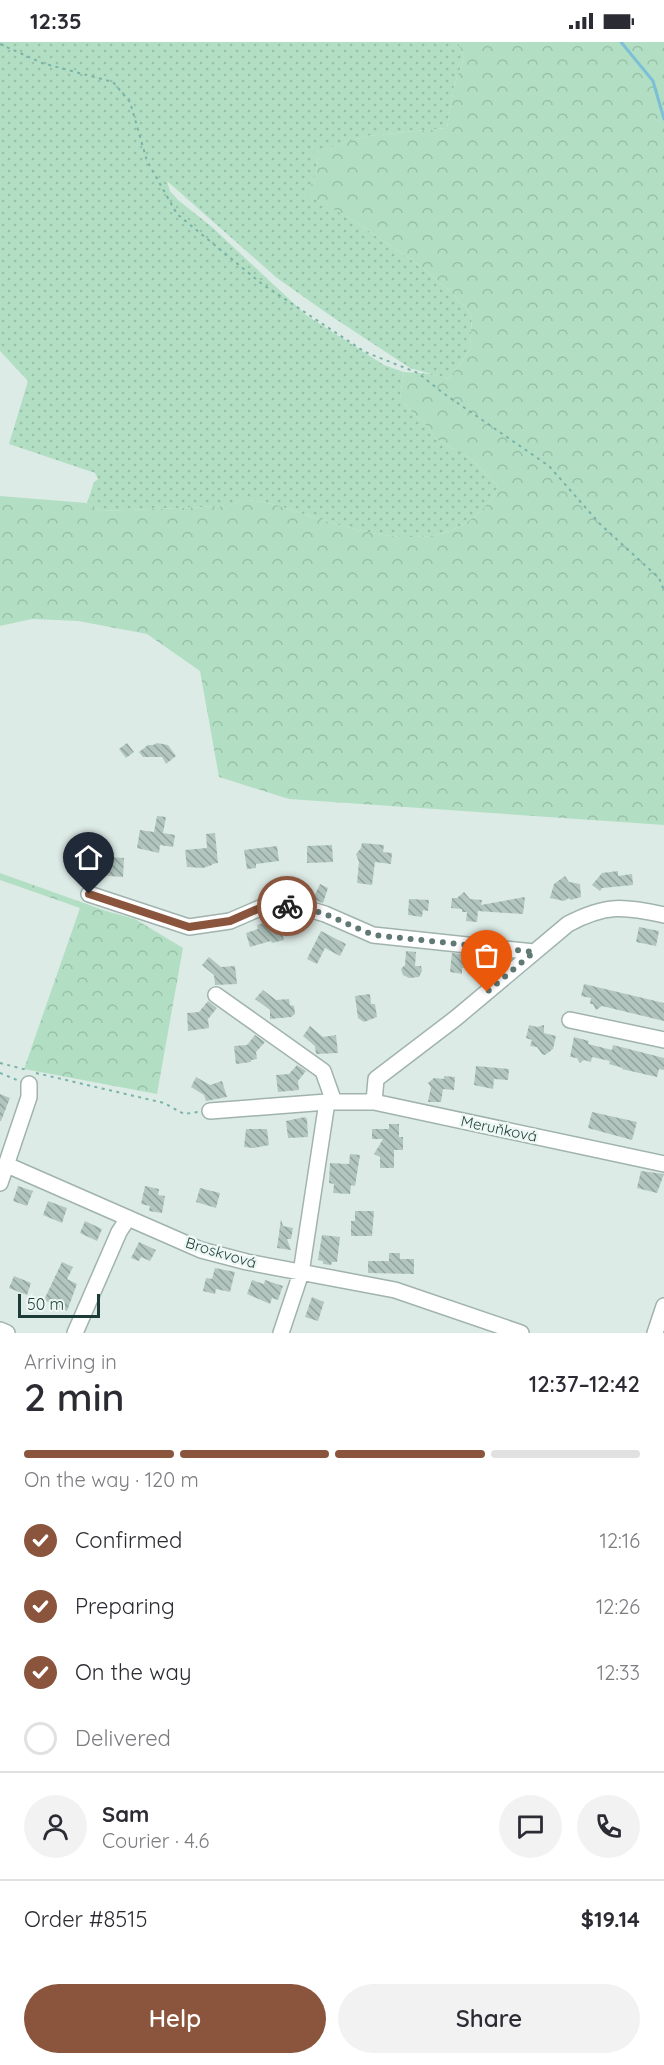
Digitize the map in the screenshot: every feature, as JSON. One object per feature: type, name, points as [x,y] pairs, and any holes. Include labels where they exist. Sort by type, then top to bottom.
[{"type":"street","points":[[89,894],[189,927],[230,921],[260,908],[295,905],[325,914],[373,935],[534,952]]},
{"type":"street","points":[[374,1102],[376,1079],[456,1018],[568,924],[587,914],[617,908],[633,908],[664,915]]},
{"type":"street","points":[[216,995],[323,1071],[330,1102],[301,1273],[281,1333]]},
{"type":"street","points":[[570,1020],[664,1040]]},
{"type":"street","points":[[0,1183],[29,1097],[28,1084]]},
{"type":"street","name":"Meruňková","points":[[210,1111],[330,1102],[374,1102],[664,1164]]},
{"type":"street","name":"Broskvová","points":[[7,1165],[201,1250],[247,1262],[411,1295],[521,1333]]},
{"type":"street","points":[[75,1333],[119,1232],[128,1218]]},
{"type":"street","points":[[655,1333],[663,1310]]},
{"type":"street","points":[[0,1330],[7,1333]]},
{"type":"path","points":[[0,44],[42,63],[113,82],[130,102],[147,160],[177,214],[262,284],[365,352],[418,374],[549,466],[600,524],[660,578],[664,590]]},
{"type":"path","points":[[0,1063],[57,1079],[164,1103],[184,1114],[210,1111]]},
{"type":"path","points":[[0,1073],[28,1084]]},
{"type":"green space","points":[[0,42],[458,42],[464,58],[454,86],[447,128],[366,136],[314,153],[318,161],[308,195],[350,218],[423,268],[451,292],[472,315],[470,349],[449,379],[410,368],[328,314],[277,278],[167,181],[170,191],[178,200],[212,227],[306,315],[384,365],[404,372],[400,397],[410,410],[427,426],[436,439],[470,458],[498,486],[486,505],[457,528],[436,535],[414,537],[366,532],[273,504],[252,500],[229,506],[101,511],[87,503],[94,482],[98,479],[95,473],[9,444],[28,381],[0,351]]},
{"type":"green space","points":[[458,42],[664,42],[664,825],[289,799],[219,777],[200,671],[147,634],[78,621],[32,619],[0,626],[0,496],[87,503],[101,511],[229,506],[252,500],[273,504],[366,532],[414,537],[436,535],[457,528],[476,515],[489,502],[498,486],[470,458],[436,439],[400,397],[404,372],[432,374],[449,379],[470,349],[472,315],[451,292],[423,268],[350,218],[307,195],[318,161],[313,153],[366,136],[447,128],[454,86],[464,58]]},
{"type":"green space","points":[[0,873],[135,919],[183,948],[157,1094],[24,1069],[80,908],[0,880]]},
{"type":"building","points":[[127,743],[134,752],[126,758],[119,749]]},
{"type":"building","points":[[157,743],[168,745],[176,756],[166,764],[162,757],[143,757],[139,752],[148,745]]},
{"type":"building","points":[[157,816],[166,817],[163,833],[175,835],[173,847],[160,845],[159,853],[137,848],[140,830],[154,832]]},
{"type":"building","points":[[215,833],[218,863],[203,868],[187,867],[185,850],[207,848],[206,834]]},
{"type":"building","points":[[362,843],[384,845],[383,852],[392,853],[391,864],[375,862],[372,885],[357,883],[359,862],[356,854]]},
{"type":"building","points":[[332,845],[333,862],[307,863],[307,846]]},
{"type":"building","points":[[277,846],[279,861],[256,864],[256,868],[247,869],[244,850]]},
{"type":"building","points":[[98,856],[124,858],[123,877],[96,875]]},
{"type":"building","points":[[618,871],[618,876],[632,874],[633,885],[602,888],[600,891],[592,885],[602,873]]},
{"type":"building","points":[[565,876],[569,882],[580,884],[581,897],[564,901],[550,898],[554,884]]},
{"type":"building","points":[[320,884],[328,888],[323,903],[313,899]]},
{"type":"building","points":[[464,892],[470,899],[482,900],[481,905],[525,897],[523,914],[478,911],[477,922],[466,921],[467,912],[451,908],[452,898],[457,898]]},
{"type":"building","points":[[409,899],[429,900],[428,911],[423,910],[422,917],[408,915]]},
{"type":"building","points":[[266,922],[268,927],[279,924],[284,940],[250,947],[246,933],[258,929],[257,925]]},
{"type":"building","points":[[639,927],[659,931],[656,946],[636,942]]},
{"type":"building","points":[[321,931],[346,944],[340,956],[325,948],[317,964],[307,959]]},
{"type":"building","points":[[406,951],[416,952],[415,966],[421,966],[422,971],[419,977],[409,978],[403,975],[401,969],[405,965]]},
{"type":"building","points":[[452,953],[488,957],[487,970],[462,968],[462,974],[450,972]]},
{"type":"building","points":[[209,957],[221,967],[235,966],[237,984],[215,985],[214,975],[202,965]]},
{"type":"building","points":[[584,984],[664,1003],[664,1021],[602,1006],[596,1010],[593,1004],[590,1004],[591,998],[581,996]]},
{"type":"building","points":[[263,990],[276,1000],[289,999],[290,1005],[294,1006],[295,1014],[291,1017],[270,1019],[270,1010],[255,999]]},
{"type":"building","points":[[370,994],[371,1004],[375,1004],[377,1017],[364,1022],[358,1018],[355,996]]},
{"type":"building","points":[[208,1001],[217,1008],[208,1019],[209,1028],[188,1031],[187,1013],[199,1012]]},
{"type":"building","points":[[529,1025],[537,1027],[544,1025],[544,1033],[556,1036],[553,1049],[545,1055],[537,1047],[530,1046],[532,1040],[526,1038]]},
{"type":"building","points":[[310,1026],[323,1037],[336,1035],[338,1053],[316,1054],[315,1046],[303,1036]]},
{"type":"building","points":[[255,1035],[265,1042],[256,1052],[257,1059],[236,1064],[234,1046],[247,1045]]},
{"type":"building","points":[[574,1037],[589,1041],[588,1044],[612,1050],[613,1045],[664,1058],[664,1070],[659,1069],[657,1077],[622,1069],[609,1064],[610,1061],[592,1057],[591,1062],[584,1060],[580,1063],[577,1058],[570,1057]]},
{"type":"building","points":[[297,1065],[306,1071],[298,1081],[299,1090],[278,1092],[276,1075],[289,1074]]},
{"type":"building","points":[[476,1066],[509,1069],[508,1080],[494,1079],[493,1089],[474,1085]]},
{"type":"building","points":[[444,1076],[455,1077],[454,1090],[443,1089],[441,1102],[428,1102],[431,1087],[428,1083],[434,1078],[444,1079]]},
{"type":"building","points":[[196,1077],[210,1085],[222,1081],[227,1097],[206,1101],[204,1095],[191,1087]]},
{"type":"building","points":[[0,1094],[10,1098],[1,1121],[0,1121]]},
{"type":"building","points":[[592,1112],[637,1122],[632,1140],[588,1128]]},
{"type":"building","points":[[305,1117],[308,1137],[288,1138],[286,1121]]},
{"type":"building","points":[[389,1124],[399,1124],[399,1137],[403,1137],[403,1150],[394,1150],[394,1168],[380,1168],[380,1157],[374,1154],[383,1139],[372,1139],[372,1129],[389,1129]]},
{"type":"building","points":[[246,1129],[267,1129],[269,1145],[244,1147]]},
{"type":"building","points":[[350,1154],[360,1155],[355,1186],[351,1185],[350,1194],[333,1193],[334,1184],[329,1183],[330,1163],[349,1164]]},
{"type":"building","points":[[641,1171],[664,1174],[657,1193],[637,1188]]},
{"type":"building","points":[[18,1186],[33,1191],[27,1206],[13,1201]]},
{"type":"building","points":[[145,1186],[159,1189],[158,1195],[165,1196],[162,1213],[149,1211],[150,1206],[141,1204]]},
{"type":"building","points":[[200,1188],[220,1193],[216,1208],[196,1202]]},
{"type":"building","points":[[48,1201],[67,1208],[62,1223],[43,1215]]},
{"type":"building","points":[[355,1211],[374,1211],[372,1236],[351,1236],[351,1221],[355,1221]]},
{"type":"building","points":[[281,1219],[283,1226],[293,1228],[291,1239],[287,1239],[291,1250],[277,1248]]},
{"type":"building","points":[[85,1221],[102,1229],[97,1241],[80,1233]]},
{"type":"building","points":[[322,1235],[340,1237],[337,1262],[332,1262],[331,1265],[323,1264],[323,1261],[318,1260]]},
{"type":"building","points":[[139,1242],[156,1250],[150,1261],[141,1257],[139,1261],[131,1258]]},
{"type":"building","points":[[389,1253],[400,1253],[400,1259],[414,1259],[414,1274],[368,1273],[368,1261],[389,1261]]},
{"type":"building","points":[[62,1262],[73,1267],[67,1279],[77,1284],[67,1311],[44,1300]]},
{"type":"building","points":[[215,1268],[235,1272],[230,1292],[216,1289],[215,1294],[203,1291],[206,1278],[212,1279]]},
{"type":"building","points":[[14,1276],[31,1283],[27,1295],[9,1288]]},
{"type":"building","points":[[252,1280],[264,1284],[265,1280],[283,1286],[278,1300],[272,1298],[270,1304],[247,1294]]},
{"type":"building","points":[[312,1297],[324,1302],[318,1321],[305,1317]]},
{"type":"waterway","points":[[621,42],[653,81],[664,119]]},
{"type":"way so far","points":[[287,906],[295,905],[325,914],[373,935],[394,939],[534,952],[487,992]]},
{"type":"route","points":[[89,894],[189,927],[230,921],[260,908],[287,906]]}]
